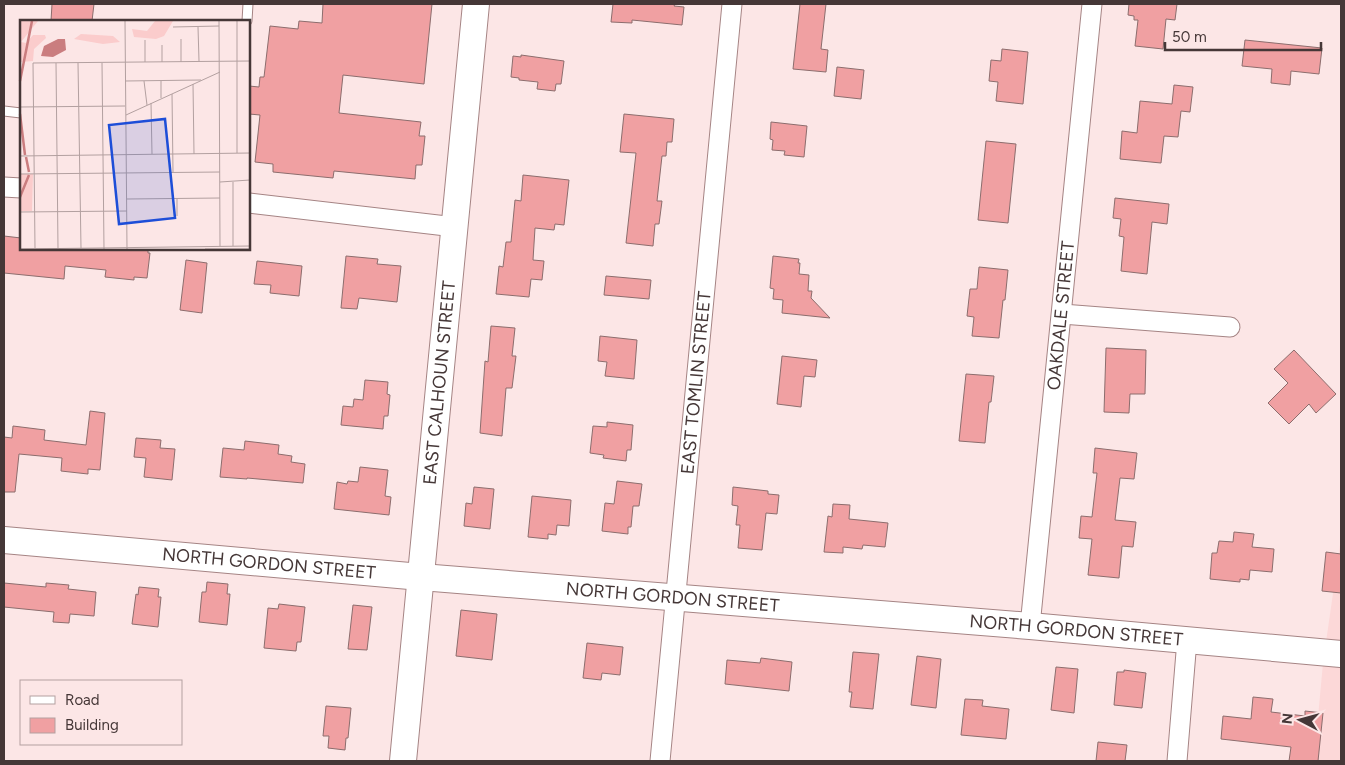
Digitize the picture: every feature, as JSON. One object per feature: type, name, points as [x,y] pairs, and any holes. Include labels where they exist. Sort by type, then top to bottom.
[{"type":"street","name":"EAST CALHOUN STREET","points":[[403,761],[476,4]]},
{"type":"street","name":"EAST TOMLIN STREET","points":[[660,761],[732,4]]},
{"type":"street","name":"OAKDALE STREET","points":[[1030,626],[1092,4]]},
{"type":"street","points":[[4,187],[20,188]]},
{"type":"street","points":[[250,202],[455,227]]},
{"type":"street","points":[[1062,314],[1230,327]]},
{"type":"street","name":"NORTH GORDON STREET","points":[[4,540],[1341,654]]},
{"type":"street","points":[[1177,761],[1187,640]]},
{"type":"lane","points":[[246,20],[248,4]]},
{"type":"lane","points":[[4,111],[20,113]]},
{"type":"shaded area","points":[[1341,538],[1341,644],[1326,642]]},
{"type":"shaded area","points":[[1323,663],[1341,665],[1341,761],[1314,761]]},
{"type":"building","points":[[52,4],[94,4],[92,20],[51,20]]},
{"type":"building","points":[[323,4],[432,4],[424,84],[343,75],[339,113],[421,122],[419,136],[425,136],[422,165],[416,165],[415,179],[334,171],[333,178],[273,172],[273,164],[255,162],[260,115],[250,114],[250,86],[259,87],[260,77],[264,77],[270,26],[298,29],[299,21],[322,23]]},
{"type":"building","points":[[613,4],[675,4],[674,6],[684,7],[682,25],[632,20],[632,23],[611,22]]},
{"type":"building","points":[[800,4],[826,4],[821,49],[828,50],[826,72],[793,69]]},
{"type":"building","points":[[1129,4],[1177,4],[1175,20],[1166,19],[1163,49],[1135,46],[1138,20],[1134,20],[1134,16],[1128,15]]},
{"type":"building","points":[[1245,40],[1322,48],[1319,74],[1291,71],[1290,85],[1271,83],[1272,69],[1242,66]]},
{"type":"building","points":[[1002,49],[1028,52],[1023,104],[996,101],[998,82],[989,81],[991,60],[1001,61]]},
{"type":"building","points":[[521,55],[564,61],[561,84],[556,84],[555,91],[537,89],[538,82],[511,77],[513,56],[521,57]]},
{"type":"building","points":[[837,67],[864,70],[861,99],[834,96]]},
{"type":"building","points":[[1174,85],[1193,87],[1190,112],[1181,111],[1178,137],[1164,136],[1161,163],[1120,159],[1122,131],[1137,133],[1140,101],[1172,104]]},
{"type":"building","points":[[624,114],[674,119],[672,142],[667,142],[666,156],[662,156],[657,201],[662,201],[659,224],[655,224],[653,246],[626,243],[636,153],[620,152]]},
{"type":"building","points":[[771,122],[807,126],[804,157],[784,155],[785,151],[772,150],[773,140],[770,139]]},
{"type":"building","points":[[986,141],[1016,144],[1008,223],[978,220]]},
{"type":"building","points":[[523,175],[569,180],[564,225],[555,224],[554,230],[535,228],[533,260],[544,261],[542,280],[531,279],[529,297],[496,294],[499,266],[503,267],[506,242],[511,242],[515,200],[521,201]]},
{"type":"building","points":[[1115,198],[1169,204],[1167,224],[1152,222],[1147,274],[1121,271],[1124,237],[1119,236],[1121,219],[1113,218]]},
{"type":"building","points":[[4,236],[20,238],[20,250],[148,250],[148,253],[150,253],[147,278],[134,277],[134,280],[105,277],[106,270],[65,266],[64,279],[4,273]]},
{"type":"building","points":[[346,256],[378,259],[377,264],[401,266],[397,302],[359,298],[357,309],[341,308]]},
{"type":"building","points":[[773,256],[799,259],[799,274],[809,275],[808,291],[812,291],[811,298],[830,318],[782,313],[783,300],[773,299],[774,289],[770,288]]},
{"type":"building","points":[[186,260],[207,263],[202,313],[180,310]]},
{"type":"building","points":[[257,261],[302,266],[299,296],[270,293],[271,285],[254,284]]},
{"type":"building","points":[[979,267],[1008,270],[999,338],[972,336],[974,317],[967,316],[970,289],[977,289]]},
{"type":"building","points":[[606,276],[651,280],[649,299],[604,295]]},
{"type":"building","points":[[491,326],[515,328],[512,356],[516,356],[512,388],[506,388],[502,436],[480,433],[485,361],[488,362]]},
{"type":"building","points":[[600,336],[637,340],[634,379],[605,376],[607,362],[598,361]]},
{"type":"building","points":[[1106,348],[1146,350],[1145,394],[1130,394],[1129,413],[1104,412]]},
{"type":"building","points":[[1294,350],[1336,394],[1316,413],[1309,404],[1289,424],[1268,403],[1288,383],[1274,369]]},
{"type":"building","points":[[782,356],[817,360],[815,377],[804,376],[801,407],[777,404]]},
{"type":"building","points":[[966,374],[994,376],[985,443],[959,441]]},
{"type":"building","points":[[365,380],[388,382],[387,394],[390,395],[388,416],[384,416],[383,429],[341,425],[343,406],[353,407],[354,399],[363,400]]},
{"type":"building","points":[[90,411],[105,413],[100,470],[88,469],[88,474],[61,471],[62,458],[19,454],[15,492],[4,492],[4,437],[12,438],[13,426],[45,430],[44,440],[86,445]]},
{"type":"building","points":[[607,422],[633,425],[631,450],[627,450],[626,461],[603,458],[604,455],[590,453],[593,426],[607,427]]},
{"type":"building","points":[[136,438],[161,440],[160,448],[175,449],[172,480],[144,477],[146,458],[134,457]]},
{"type":"building","points":[[245,441],[279,445],[278,454],[292,456],[291,462],[305,464],[303,483],[220,477],[223,448],[244,450]]},
{"type":"building","points":[[1095,448],[1137,453],[1134,479],[1120,478],[1115,520],[1136,522],[1133,547],[1122,546],[1119,578],[1088,575],[1092,539],[1079,538],[1081,516],[1092,517],[1097,473],[1093,473]]},
{"type":"building","points":[[360,467],[388,470],[385,496],[391,497],[389,515],[334,509],[337,482],[347,484],[348,481],[358,482]]},
{"type":"building","points":[[617,481],[642,484],[639,506],[633,506],[631,527],[628,527],[628,534],[602,531],[605,503],[614,504]]},
{"type":"building","points":[[474,487],[494,489],[490,529],[464,526],[466,503],[472,504]]},
{"type":"building","points":[[733,487],[768,491],[768,494],[779,495],[777,514],[766,513],[762,550],[738,548],[740,525],[736,525],[738,506],[732,505]]},
{"type":"building","points":[[532,496],[571,500],[569,526],[557,525],[556,535],[548,534],[548,539],[528,537]]},
{"type":"building","points":[[833,504],[850,505],[849,519],[888,523],[885,547],[863,545],[862,549],[843,547],[843,553],[824,552],[828,516],[832,517]]},
{"type":"building","points":[[1234,532],[1254,534],[1252,547],[1274,549],[1272,572],[1250,570],[1249,580],[1240,579],[1240,582],[1210,579],[1212,553],[1217,553],[1219,541],[1233,542]]},
{"type":"building","points":[[1326,552],[1341,554],[1341,593],[1322,591]]},
{"type":"building","points":[[207,582],[228,584],[227,594],[230,594],[227,625],[199,622],[202,592],[206,592]]},
{"type":"building","points":[[4,583],[46,587],[46,583],[69,585],[68,589],[96,592],[94,616],[70,614],[69,623],[53,622],[54,612],[4,607]]},
{"type":"building","points":[[139,587],[159,589],[158,597],[161,597],[158,627],[132,624],[136,594],[138,595]]},
{"type":"building","points":[[279,604],[305,607],[301,642],[297,642],[296,651],[264,648],[268,608],[278,609]]},
{"type":"building","points":[[353,605],[372,607],[367,650],[348,649]]},
{"type":"building","points":[[461,610],[497,614],[492,660],[456,656]]},
{"type":"building","points":[[587,643],[623,647],[620,675],[602,673],[601,680],[583,678]]},
{"type":"building","points":[[853,652],[879,654],[873,709],[850,707],[852,692],[849,692]]},
{"type":"building","points":[[917,656],[941,659],[936,708],[911,705]]},
{"type":"building","points":[[761,658],[792,662],[789,691],[725,684],[727,660],[760,663]]},
{"type":"building","points":[[1056,667],[1078,669],[1074,713],[1051,710]]},
{"type":"building","points":[[1124,670],[1146,673],[1142,708],[1114,705],[1117,672],[1124,672]]},
{"type":"building","points":[[1253,697],[1273,699],[1271,712],[1305,716],[1305,711],[1323,713],[1318,761],[1289,761],[1291,747],[1221,739],[1223,716],[1251,719]]},
{"type":"building","points":[[965,699],[983,700],[982,706],[1009,709],[1006,739],[961,735]]},
{"type":"building","points":[[326,706],[351,708],[345,750],[328,748],[329,736],[323,736]]},
{"type":"building","points":[[1098,742],[1127,745],[1125,761],[1096,761]]}]
